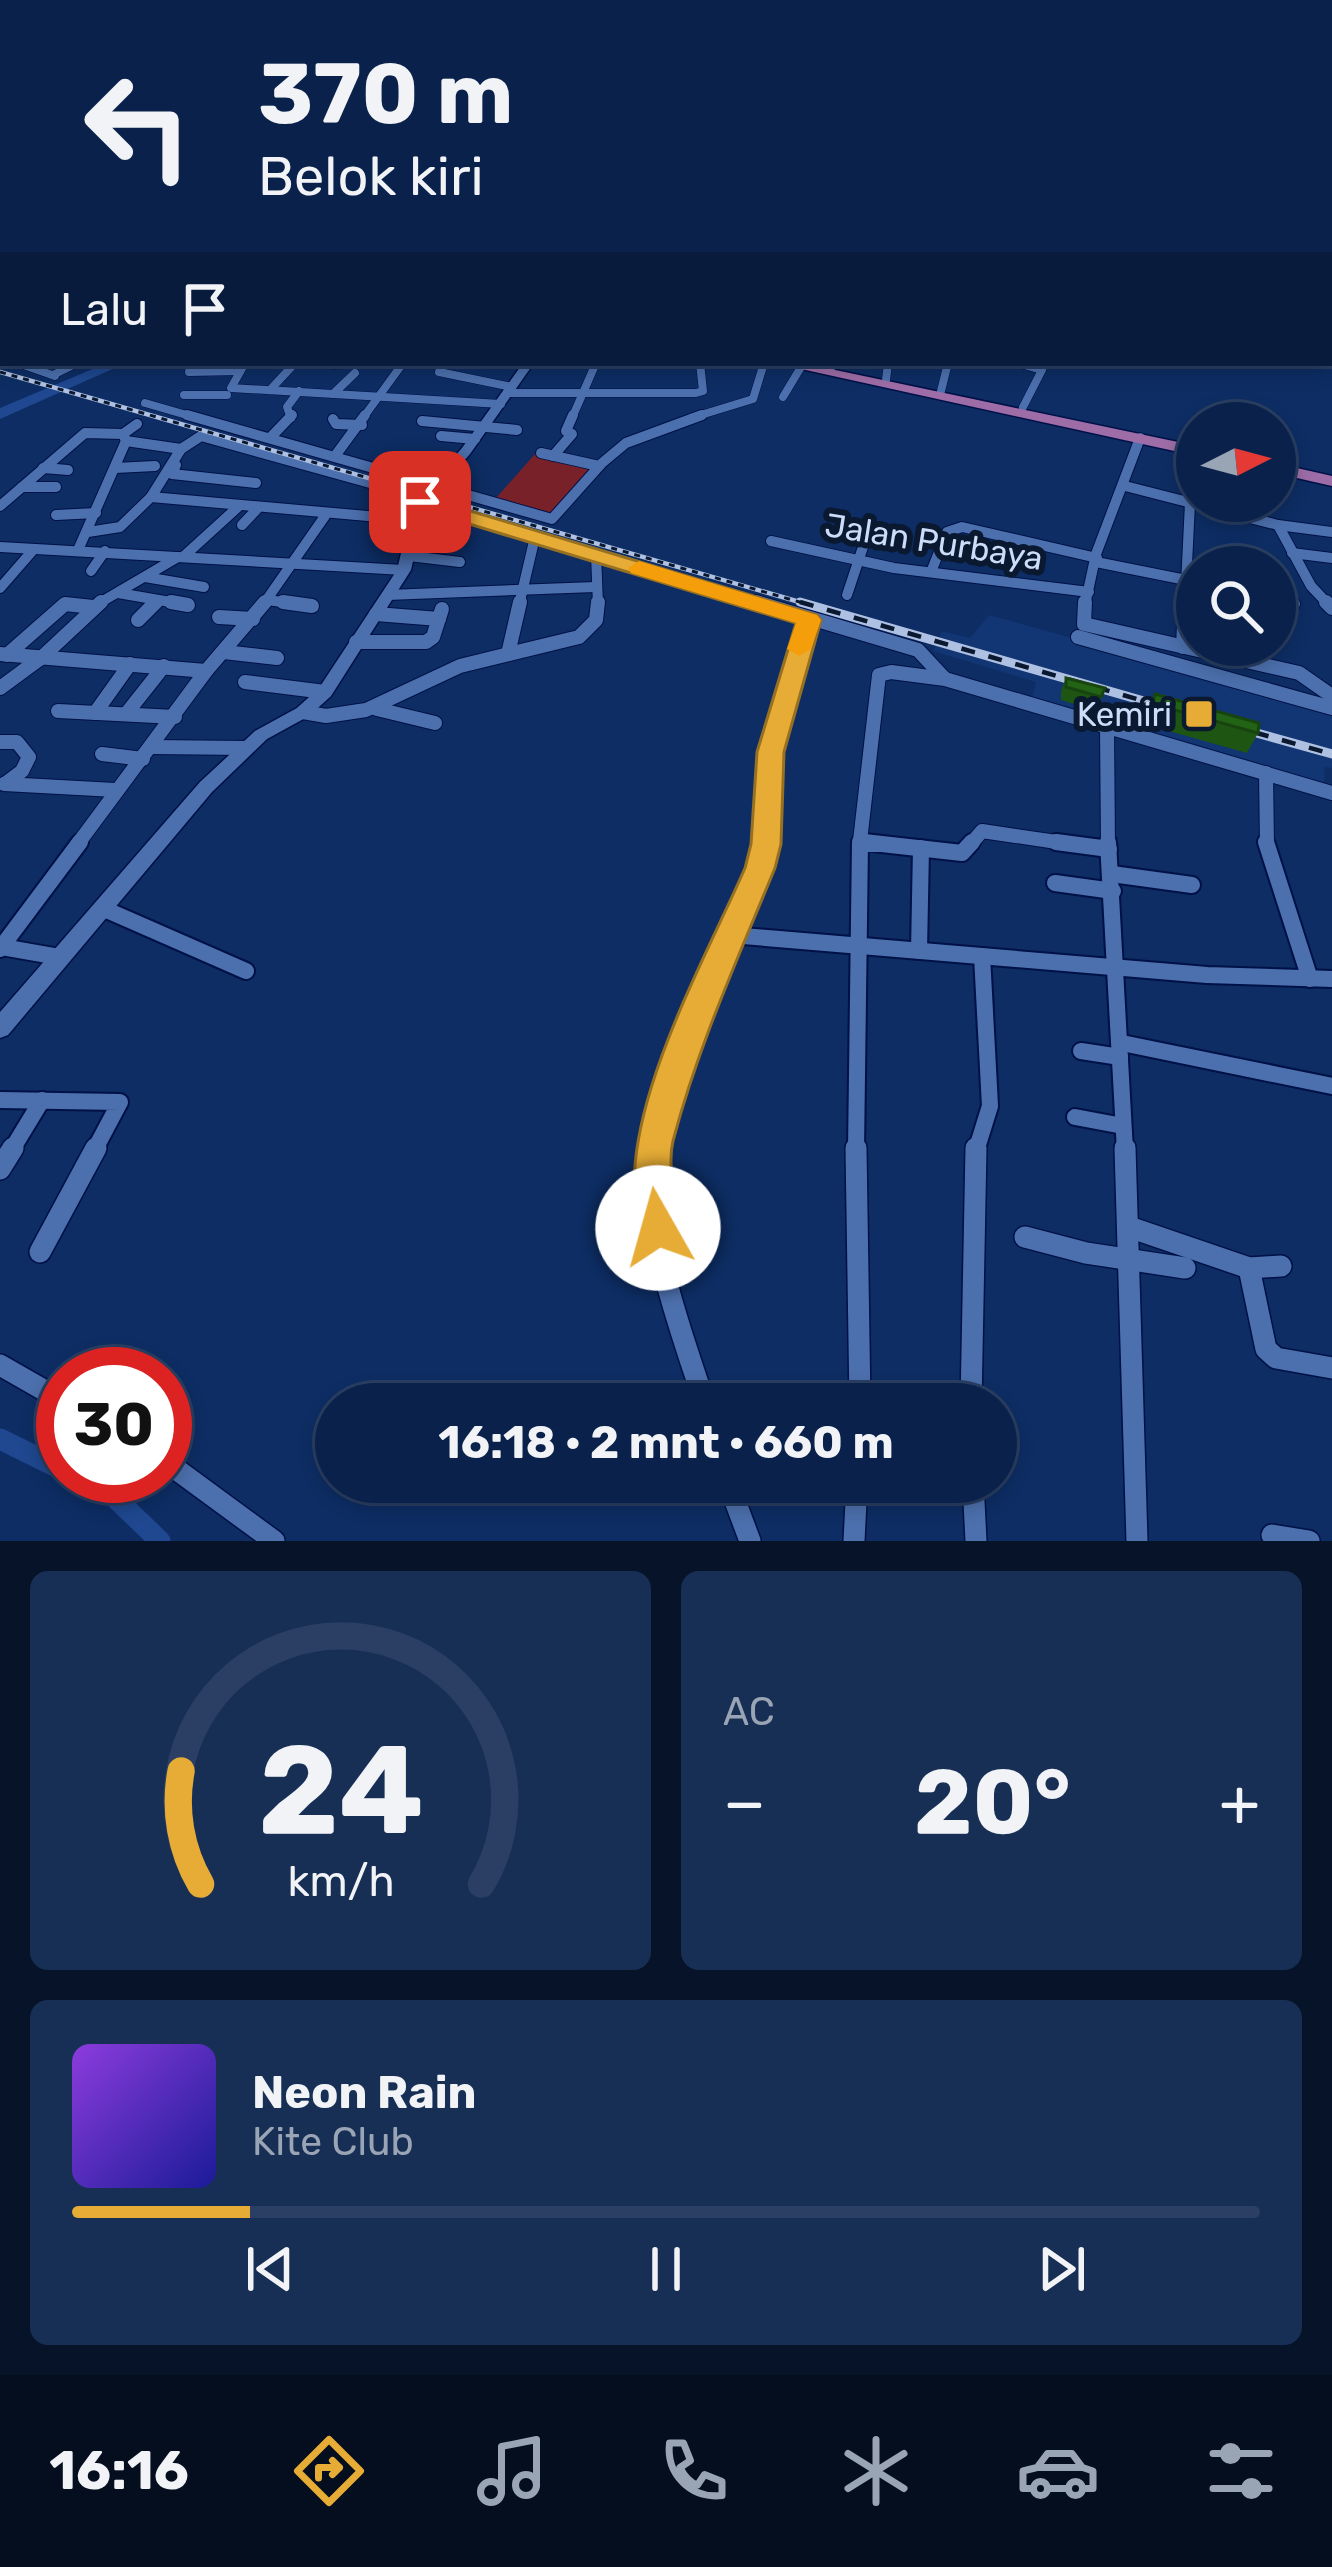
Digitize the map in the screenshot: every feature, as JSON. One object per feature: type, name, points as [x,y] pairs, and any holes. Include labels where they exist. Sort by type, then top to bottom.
[{"type":"highway","points":[[809,366],[1176,444]]},
{"type":"highway","points":[[832,366],[887,371],[941,391],[1176,443]]},
{"type":"highway","points":[[1296,470],[1332,478]]},
{"type":"street","points":[[28,366],[54,375],[71,366]]},
{"type":"street","points":[[270,390],[292,366]]},
{"type":"street","points":[[335,456],[401,366]]},
{"type":"street","points":[[0,1028],[246,748],[325,692],[406,563],[423,501],[528,366]]},
{"type":"street","points":[[595,366],[566,431],[572,434],[547,454],[599,466]]},
{"type":"street","points":[[700,366],[703,391],[712,409]]},
{"type":"street","points":[[145,403],[335,456],[423,501],[552,519],[599,466],[650,430],[753,399],[763,366]]},
{"type":"street","points":[[784,398],[803,366]]},
{"type":"street","points":[[941,391],[947,366]]},
{"type":"street","points":[[1023,407],[1042,370],[1028,366]]},
{"type":"street","points":[[189,372],[242,367]]},
{"type":"street","points":[[211,421],[242,367]]},
{"type":"street","points":[[439,372],[506,395]]},
{"type":"street","points":[[333,394],[355,373]]},
{"type":"street","points":[[184,395],[270,390],[382,397],[703,391]]},
{"type":"street","points":[[271,437],[293,416],[287,407],[299,391]]},
{"type":"street","points":[[333,419],[333,423],[362,425]]},
{"type":"street","points":[[422,421],[480,432]]},
{"type":"street","points":[[78,550],[125,437],[137,424]]},
{"type":"street","points":[[441,436],[518,430]]},
{"type":"street","points":[[0,506],[86,433],[180,451],[184,454],[172,474],[256,483]]},
{"type":"street","points":[[88,532],[120,527],[151,497],[180,451],[201,436],[922,652],[945,680]]},
{"type":"street","points":[[1140,438],[1125,487],[1105,526],[1082,620],[1086,626],[1176,645]]},
{"type":"street","points":[[115,468],[155,466]]},
{"type":"street","points":[[44,468],[68,470]]},
{"type":"street","points":[[1125,487],[1176,500]]},
{"type":"street","points":[[22,488],[56,488]]},
{"type":"street","points":[[151,497],[350,518],[423,501]]},
{"type":"street","points":[[350,518],[359,504]]},
{"type":"street","points":[[0,688],[39,660],[93,608],[180,557],[239,506]]},
{"type":"street","points":[[242,525],[257,508]]},
{"type":"street","points":[[56,514],[96,513]]},
{"type":"street","points":[[59,957],[1,948],[206,670],[253,619],[325,516]]},
{"type":"street","points":[[1267,522],[1332,532]]},
{"type":"street","points":[[847,595],[871,523]]},
{"type":"street","points":[[1279,525],[1289,546]]},
{"type":"street","points":[[931,572],[947,532],[962,527],[1176,580]]},
{"type":"street","points":[[508,654],[535,537]]},
{"type":"street","name":"Jalan Purbaya","points":[[771,541],[931,572],[1089,592]]},
{"type":"street","points":[[0,547],[290,563],[460,562]]},
{"type":"street","points":[[0,588],[34,548]]},
{"type":"street","points":[[92,571],[105,551]]},
{"type":"street","points":[[303,712],[340,718],[377,709],[457,667],[544,649],[587,632],[601,610],[595,587],[596,554]]},
{"type":"street","points":[[1296,554],[1332,558]]},
{"type":"street","points":[[1296,560],[1311,586],[1332,608]]},
{"type":"street","points":[[145,577],[204,587]]},
{"type":"street","points":[[446,594],[451,578]]},
{"type":"street","points":[[387,596],[595,587]]},
{"type":"street","points":[[118,593],[188,605]]},
{"type":"street","points":[[138,620],[158,600]]},
{"type":"street","points":[[267,600],[312,606]]},
{"type":"street","points":[[3,655],[62,606],[74,603],[93,608]]},
{"type":"street","points":[[356,642],[426,643],[433,638],[441,614],[376,614]]},
{"type":"street","points":[[220,616],[253,619]]},
{"type":"street","points":[[698,1383],[669,1294],[650,1177],[653,1148],[678,1060],[763,856],[771,752],[809,620]]},
{"type":"street","points":[[1078,637],[1332,708]]},
{"type":"street","points":[[224,652],[278,658]]},
{"type":"street","points":[[3,655],[206,670]]},
{"type":"street","points":[[95,713],[130,664]]},
{"type":"street","points":[[126,714],[164,666]]},
{"type":"street","points":[[1266,666],[1306,675],[1332,696]]},
{"type":"street","points":[[860,1383],[856,945],[860,841],[879,675],[891,672],[945,680],[1332,793]]},
{"type":"street","points":[[245,682],[325,692]]},
{"type":"street","points":[[377,709],[435,723]]},
{"type":"street","points":[[58,711],[175,717]]},
{"type":"street","points":[[1107,728],[1137,1541]]},
{"type":"street","points":[[0,742],[17,742],[29,758],[22,771],[2,786]]},
{"type":"street","points":[[103,754],[246,748]]},
{"type":"street","points":[[1266,773],[1261,831],[1310,979]]},
{"type":"street","points":[[2,786],[116,790]]},
{"type":"street","points":[[860,841],[968,852],[982,830],[1109,849]]},
{"type":"street","points":[[919,951],[921,848]]},
{"type":"street","points":[[1055,883],[1192,885]]},
{"type":"street","points":[[102,908],[246,971]]},
{"type":"street","points":[[731,935],[1115,968],[1332,979]]},
{"type":"street","points":[[970,1383],[976,1147],[990,1106],[982,956]]},
{"type":"street","points":[[1081,1051],[1121,1050],[1332,1086]]},
{"type":"street","points":[[0,1100],[120,1102],[40,1252]]},
{"type":"street","points":[[0,1169],[42,1100]]},
{"type":"street","points":[[1075,1117],[1123,1126]]},
{"type":"street","points":[[1129,1227],[1250,1268],[1281,1266]]},
{"type":"street","points":[[1025,1238],[1186,1268]]},
{"type":"street","points":[[1250,1268],[1266,1349],[1276,1358],[1332,1368]]},
{"type":"street","points":[[0,1365],[36,1386]]},
{"type":"street","points":[[192,1480],[274,1541]]},
{"type":"street","points":[[736,1503],[750,1541]]},
{"type":"street","points":[[854,1541],[856,1503]]},
{"type":"street","points":[[974,1503],[976,1541]]},
{"type":"street","points":[[1273,1535],[1309,1541]]},
{"type":"shaded area","points":[[535,454],[596,467],[553,515],[495,499]]},
{"type":"shaded area","points":[[989,615],[1332,710],[1332,768],[1325,767],[1324,783],[1280,773],[1032,697],[1036,682],[933,651],[942,631],[970,638]]},
{"type":"building","points":[[1066,678],[1105,688],[1101,697],[1066,687]]},
{"type":"building","points":[[1155,694],[1259,723],[1258,733],[1153,704]]},
{"type":"waterway","points":[[0,414],[112,366]]},
{"type":"waterway","points":[[0,1439],[36,1457]]},
{"type":"waterway","points":[[120,1503],[160,1541]]},
{"type":"railway","points":[[0,372],[810,605]]},
{"type":"railway","points":[[800,602],[1182,712]]},
{"type":"railway","points":[[1228,725],[1332,754]]},
{"type":"slow traffic","points":[[639,568],[809,620],[799,649]]},
{"type":"place","name":"Kemiri","points":[[1199,714]]},
{"type":"route","points":[[420,502],[809,620],[771,752],[766,844],[760,868],[678,1060],[653,1148],[650,1177],[658,1228]]}]
